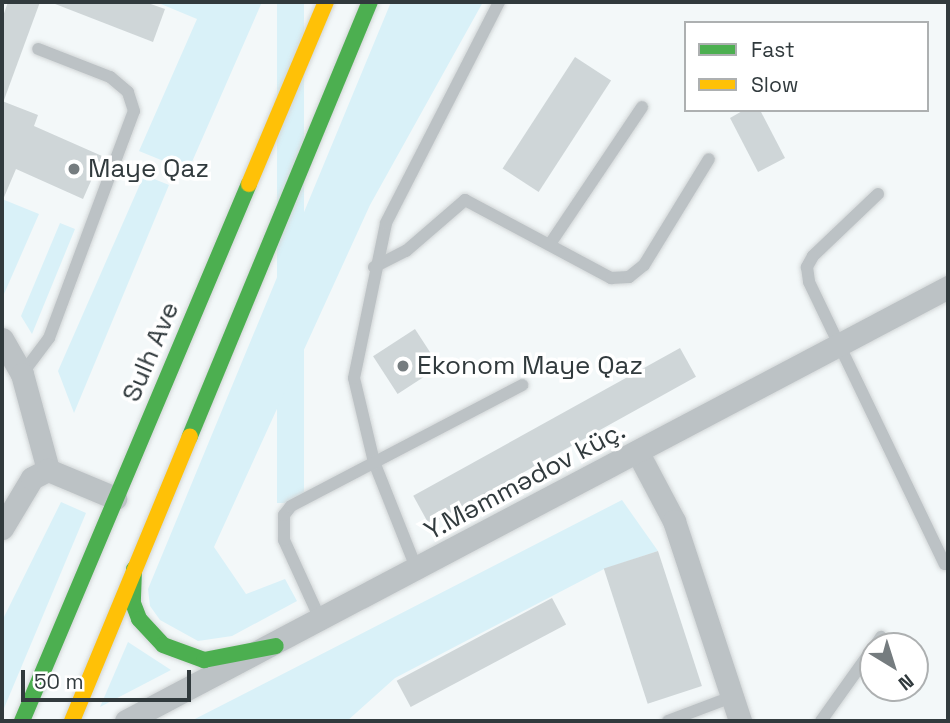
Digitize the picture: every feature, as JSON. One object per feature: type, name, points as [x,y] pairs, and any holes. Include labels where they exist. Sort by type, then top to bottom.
[{"type":"main road","name":"Sulh Ave","points":[[22,721],[326,2]]},
{"type":"main road","points":[[72,721],[370,2]]},
{"type":"main road","points":[[134,566],[136,611],[163,645],[204,660],[276,646]]},
{"type":"street","name":"Y.Məmmədov küç.","points":[[126,721],[276,646],[948,287]]},
{"type":"street","points":[[2,339],[22,374],[48,470]]},
{"type":"street","points":[[638,453],[678,532],[740,721]]},
{"type":"street","points":[[2,528],[32,478],[48,470],[115,498]]},
{"type":"lane","points":[[417,571],[374,462],[354,378],[374,267],[386,223],[499,2]]},
{"type":"lane","points":[[22,374],[49,338],[134,111],[128,92],[110,77],[38,49]]},
{"type":"lane","points":[[550,243],[642,107]]},
{"type":"lane","points":[[374,267],[406,251],[465,200],[550,243],[611,278],[629,276],[644,265],[709,159]]},
{"type":"lane","points":[[878,194],[807,267],[838,345],[945,564]]},
{"type":"lane","points":[[321,621],[284,540],[284,515],[374,462],[522,385]]},
{"type":"lane","points":[[821,721],[859,668]]},
{"type":"lane","points":[[668,721],[732,697]]},
{"type":"shaded area","points":[[156,2],[262,2],[188,171],[139,151],[197,19]]},
{"type":"shaded area","points":[[277,2],[304,2],[304,503],[277,503]]},
{"type":"shaded area","points":[[391,2],[483,2],[370,205],[214,547],[246,594],[285,579],[297,601],[232,636],[198,641],[160,620],[150,606],[148,589]]},
{"type":"shaded area","points":[[144,175],[169,185],[74,413],[58,371]]},
{"type":"shaded area","points":[[2,199],[39,214],[4,294],[2,289]]},
{"type":"shaded area","points":[[60,223],[75,229],[32,334],[21,316]]},
{"type":"shaded area","points":[[622,500],[658,551],[604,569],[395,678],[347,721],[191,721]]},
{"type":"shaded area","points":[[61,502],[86,513],[2,713],[2,621]]},
{"type":"shaded area","points":[[128,642],[171,670],[100,707]]},
{"type":"building","points":[[8,2],[40,2],[4,100],[2,19]]},
{"type":"building","points":[[50,2],[145,2],[165,9],[153,42]]},
{"type":"building","points":[[575,57],[611,80],[539,192],[503,169]]},
{"type":"building","points":[[2,101],[38,115],[34,126],[102,156],[83,199],[16,169],[2,202]]},
{"type":"building","points":[[740,112],[761,112],[785,158],[758,172],[730,118]]},
{"type":"building","points":[[415,329],[440,367],[398,394],[373,356]]},
{"type":"building","points":[[680,348],[696,377],[429,525],[413,496]]},
{"type":"building","points":[[658,551],[702,686],[648,704],[604,569]]},
{"type":"building","points":[[552,598],[566,624],[411,707],[397,681]]},
{"type":"traffic: fast","points":[[190,436],[370,2]]},
{"type":"traffic: fast","points":[[22,721],[249,184]]},
{"type":"traffic: fast","points":[[134,569],[133,603],[139,619],[163,645],[204,660],[276,646]]},
{"type":"traffic: slow","points":[[249,184],[326,2]]},
{"type":"traffic: slow","points":[[72,721],[190,436]]},
{"type":"place","name":"Maye Qaz","points":[[74,169]]},
{"type":"place","name":"Ekonom Maye Qaz","points":[[403,366]]}]
